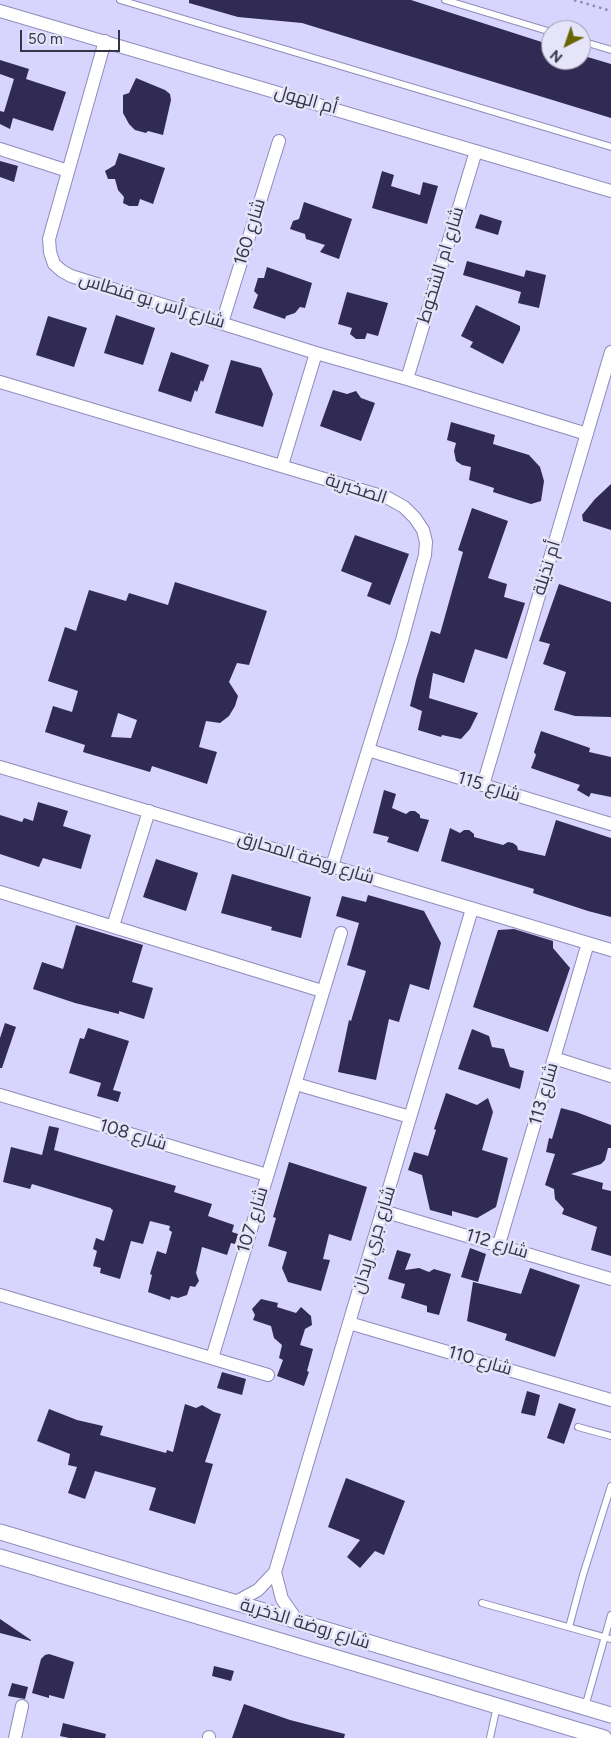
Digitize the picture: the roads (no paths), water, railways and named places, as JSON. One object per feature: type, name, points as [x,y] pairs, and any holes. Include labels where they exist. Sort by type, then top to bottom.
[{"type":"street","name":"أم الهول","points":[[0,11],[611,191]]},
{"type":"street","name":"شارع رأس بو فنطاس","points":[[105,41],[49,239],[50,252],[54,264],[71,276],[316,353],[587,434]]},
{"type":"street","name":"شارع 160","points":[[222,323],[279,141]]},
{"type":"street","points":[[0,149],[68,170]]},
{"type":"street","name":"شارع ام الشخوط","points":[[407,379],[476,150]]},
{"type":"street","name":"أم نذيلة","points":[[483,785],[611,352]]},
{"type":"street","points":[[282,465],[316,353]]},
{"type":"street","name":"الصخبرية","points":[[0,382],[388,498],[416,518],[423,530],[426,542],[425,555],[402,640],[332,866]]},
{"type":"street","name":"شارع 115","points":[[368,750],[611,824]]},
{"type":"street","name":"شارع روضة المحارق","points":[[0,767],[611,950]]},
{"type":"street","points":[[113,926],[149,811]]},
{"type":"street","points":[[0,892],[322,991]]},
{"type":"street","name":"شارع جري ربدان","points":[[236,1602],[258,1590],[275,1572],[472,909]]},
{"type":"street","name":"شارع 107","points":[[212,1358],[341,933]]},
{"type":"street","name":"شارع 113","points":[[499,1244],[588,943]]},
{"type":"street","points":[[554,1058],[611,1076]]},
{"type":"street","points":[[296,1084],[410,1117]]},
{"type":"street","name":"شارع 108","points":[[0,1095],[267,1175]]},
{"type":"street","name":"شارع 112","points":[[383,1210],[611,1279]]},
{"type":"street","points":[[0,1294],[268,1375]]},
{"type":"street","name":"شارع 110","points":[[349,1323],[611,1400]]},
{"type":"street","name":"شارع روضة الذخرية","points":[[0,1532],[611,1715]]},
{"type":"street","name":"شارع روضة الذخرية","points":[[0,1558],[604,1738]]},
{"type":"street","points":[[275,1572],[282,1599],[298,1622]]},
{"type":"street","points":[[15,1738],[22,1706]]},
{"type":"lane","points":[[120,0],[611,147]]},
{"type":"lane","points":[[445,0],[541,29]]},
{"type":"lane","points":[[591,44],[611,50]]},
{"type":"lane","points":[[578,1427],[611,1436]]},
{"type":"lane","points":[[569,1627],[582,1575],[611,1486]]},
{"type":"lane","points":[[482,1603],[608,1638]]},
{"type":"lane","points":[[585,1707],[608,1638],[611,1615]]},
{"type":"lane","points":[[490,1738],[497,1706]]}]
